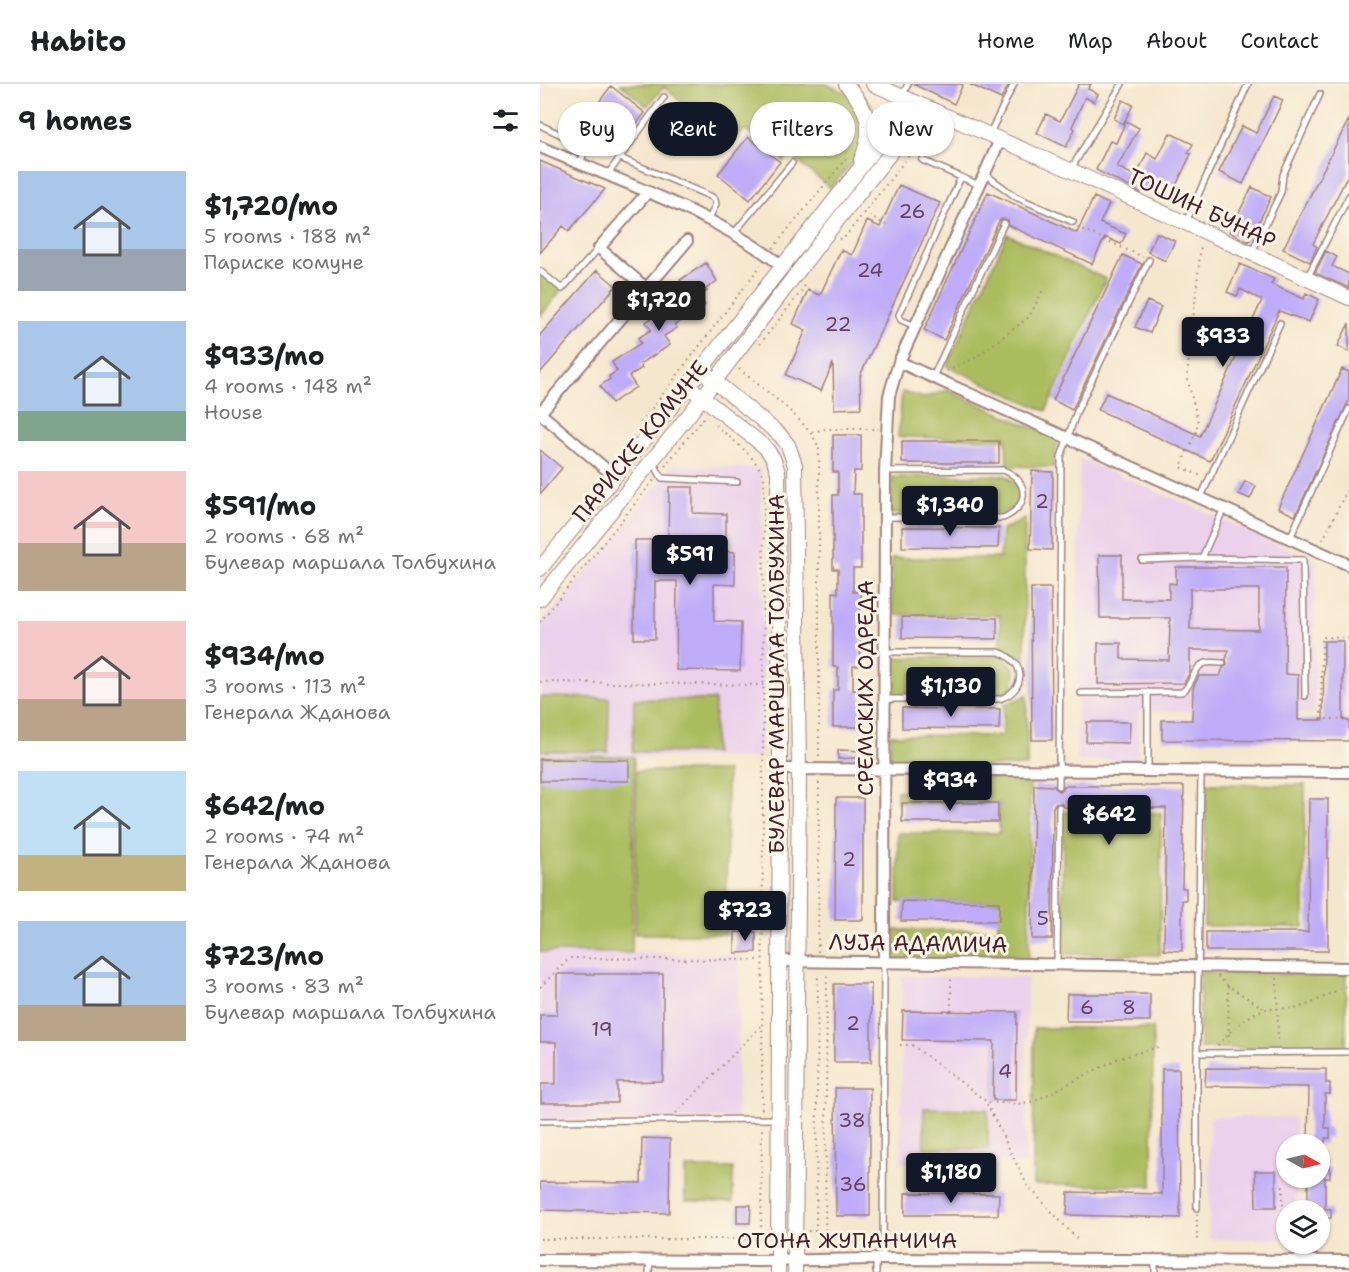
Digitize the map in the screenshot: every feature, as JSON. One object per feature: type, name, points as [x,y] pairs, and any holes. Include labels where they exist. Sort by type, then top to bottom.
[{"type":"street","points":[[846,84],[862,105],[870,129],[869,139],[856,172]]},
{"type":"street","name":"ТОШИН БУНАР","points":[[873,84],[913,102]]},
{"type":"street","name":"ПАРИСКЕ КОМУНЕ","points":[[540,569],[701,370],[856,172],[907,99]]},
{"type":"street","name":"ТОШИН БУНАР","points":[[954,120],[1070,170],[1349,298]]},
{"type":"street","name":"СРЕМСКИХ ОДРЕДА","points":[[884,961],[885,471],[889,396],[899,362],[984,174],[994,137]]},
{"type":"street","points":[[540,147],[708,221],[768,255],[782,266]]},
{"type":"street","name":"ПАРИСКЕ КОМУНЕ","points":[[540,599],[702,398],[888,156]]},
{"type":"street","points":[[646,288],[599,248],[647,193]]},
{"type":"street","name":"ПАРИСКЕ КОМУНЕ","points":[[614,476],[540,413],[687,241]]},
{"type":"street","points":[[899,362],[1349,565]]},
{"type":"street","name":"БУЛЕВАР МАРШАЛА ТОЛБУХИНА","points":[[701,370],[780,435],[788,445],[795,465],[799,769],[795,1266]]},
{"type":"street","name":"БУЛЕВАР МАРШАЛА ТОЛБУХИНА","points":[[688,386],[765,447],[773,458],[778,472],[778,1266]]},
{"type":"street","points":[[779,769],[1349,772]]},
{"type":"street","name":"ЛУЈА АДАМИЧА","points":[[779,961],[1349,968]]},
{"type":"street","name":"ОТОНА ЖУПАНЧИЧА","points":[[540,1260],[650,1266],[795,1266],[880,1259],[1349,1262]]},
{"type":"lane","points":[[907,99],[909,84]]},
{"type":"lane","points":[[994,137],[1014,84]]},
{"type":"lane","points":[[1070,170],[1122,84]]},
{"type":"lane","points":[[1185,224],[1248,84]]},
{"type":"lane","points":[[1251,254],[1281,192],[1283,175],[1320,94]]},
{"type":"lane","points":[[607,176],[664,97]]},
{"type":"lane","points":[[540,125],[583,145],[585,151],[579,164]]},
{"type":"lane","points":[[620,158],[712,197],[716,200],[716,204],[708,221]]},
{"type":"lane","points":[[922,160],[979,185]]},
{"type":"lane","points":[[733,234],[792,163]]},
{"type":"lane","points":[[984,174],[1016,197],[1073,222]]},
{"type":"lane","points":[[915,326],[901,320],[900,313],[961,177]]},
{"type":"lane","points":[[1307,279],[1349,196]]},
{"type":"lane","points":[[1013,204],[1016,197]]},
{"type":"lane","points":[[933,377],[1004,223]]},
{"type":"lane","points":[[540,271],[562,289],[599,248]]},
{"type":"lane","points":[[1059,786],[1060,462],[1066,437],[1077,411],[1149,260]]},
{"type":"lane","points":[[1201,497],[1280,323]]},
{"type":"lane","points":[[1290,538],[1349,409]]},
{"type":"lane","points":[[652,461],[662,478],[737,482]]},
{"type":"lane","points":[[885,471],[1003,470],[1014,474],[1021,483],[1023,495],[1015,513],[1003,518],[885,517]]},
{"type":"lane","points":[[1202,558],[1224,508]]},
{"type":"lane","points":[[1305,696],[1303,560],[1306,546]]},
{"type":"lane","points":[[1142,560],[1202,558],[1303,560]]},
{"type":"lane","points":[[885,652],[999,652],[1010,656],[1017,665],[1020,677],[1017,688],[1011,695],[1000,699],[885,699]]},
{"type":"lane","points":[[1081,693],[1182,692],[1192,683],[1201,665],[1223,663]]},
{"type":"lane","points":[[1148,692],[1148,771]]},
{"type":"lane","points":[[1197,1208],[1201,772]]},
{"type":"lane","points":[[1057,964],[1059,807]]},
{"type":"lane","name":"СРЕМСКИХ ОДРЕДА","points":[[876,1272],[880,1259],[884,961]]},
{"type":"lane","points":[[1197,1053],[1349,1052]]},
{"type":"lane","points":[[540,1121],[779,1119]]},
{"type":"lane","points":[[1155,1260],[1155,1272]]},
{"type":"path","points":[[641,422],[768,255],[847,156]]},
{"type":"path","points":[[833,246],[840,238],[844,238],[909,156]]},
{"type":"path","points":[[864,213],[886,225]]},
{"type":"path","points":[[1073,222],[1072,225],[1149,260]]},
{"type":"path","points":[[1191,444],[1198,422],[1187,377],[1202,242]]},
{"type":"path","points":[[754,352],[803,289],[806,281]]},
{"type":"path","points":[[933,377],[975,358],[1029,317],[1043,290]]},
{"type":"path","points":[[740,369],[815,437],[819,448],[819,769],[826,1239]]},
{"type":"path","points":[[540,622],[705,416],[754,459],[761,468],[764,479],[761,1239],[540,1239]]},
{"type":"path","points":[[810,433],[825,429],[886,429]]},
{"type":"path","points":[[1187,451],[1181,467],[1209,480]]},
{"type":"path","points":[[1318,551],[1349,486]]},
{"type":"path","points":[[1349,638],[1322,637],[1321,719],[1349,719]]},
{"type":"path","points":[[540,682],[763,685]]},
{"type":"path","points":[[540,987],[570,958],[762,960]]},
{"type":"path","points":[[816,1231],[822,962]]},
{"type":"path","points":[[951,970],[951,1011]]},
{"type":"path","points":[[1214,972],[1228,986],[1265,1009],[1278,1010],[1308,1005],[1347,986]]},
{"type":"path","points":[[1276,972],[1278,1053]]},
{"type":"path","points":[[1228,986],[1228,1053]]},
{"type":"path","points":[[1211,1053],[1229,1031],[1265,1009]]},
{"type":"path","points":[[668,1120],[762,1025]]},
{"type":"path","points":[[900,1045],[912,1046],[987,1102],[1027,1185],[1078,1240]]},
{"type":"path","points":[[987,1102],[1017,1104],[1035,1101],[1117,1059],[1158,1047]]},
{"type":"path","points":[[1276,1189],[1283,1188],[1283,1200]]},
{"type":"path","points":[[1197,1208],[1197,1241]]},
{"type":"shaded area","points":[[1079,458],[1316,560],[1314,713],[1139,711],[1138,761],[1077,760]]},
{"type":"shaded area","points":[[672,465],[761,469],[763,685],[760,758],[540,756],[540,626],[620,532]]},
{"type":"shaded area","points":[[540,952],[739,955],[737,1118],[540,1120]]},
{"type":"shaded area","points":[[902,976],[1027,977],[1026,1163],[901,1162]]},
{"type":"shaded area","points":[[1210,1117],[1295,1117],[1295,1134],[1276,1134],[1276,1188],[1296,1188],[1296,1200],[1276,1200],[1276,1239],[1209,1239]]},
{"type":"green space","points":[[620,84],[826,84],[869,102],[867,146],[830,188],[791,156],[855,156],[855,102],[750,102],[750,133],[745,129],[738,136],[738,102],[681,102],[664,87],[648,102],[647,106]]},
{"type":"green space","points":[[778,156],[789,156],[784,161]]},
{"type":"green space","points":[[1007,234],[1106,279],[1046,411],[947,366]]},
{"type":"green space","points":[[540,270],[562,289],[540,317]]},
{"type":"green space","points":[[947,390],[1058,439],[1053,467],[1007,466],[1006,439],[898,437],[902,392],[924,398]]},
{"type":"green space","points":[[1004,475],[1016,485],[1018,497],[1015,508],[1002,514],[891,514],[892,477]]},
{"type":"green space","points":[[1025,519],[1025,665],[1000,645],[1000,615],[892,615],[892,558],[1000,558],[1002,530]]},
{"type":"green space","points":[[1001,656],[1013,667],[1015,678],[1012,689],[999,696],[889,695],[889,658]]},
{"type":"green space","points":[[1027,695],[1027,766],[890,766],[891,735],[1002,736],[1004,705]]},
{"type":"green space","points":[[540,697],[609,698],[608,752],[540,751]]},
{"type":"green space","points":[[634,699],[715,700],[714,753],[633,752]]},
{"type":"green space","points":[[540,756],[634,757],[632,953],[540,952]]},
{"type":"green space","points":[[636,771],[727,771],[726,934],[635,934]]},
{"type":"green space","points":[[929,777],[1030,778],[1029,962],[893,961],[893,930],[998,930],[998,902],[898,902],[898,833],[999,833],[999,803],[897,802],[897,791],[929,791]]},
{"type":"green space","points":[[1206,784],[1305,785],[1304,927],[1204,926]]},
{"type":"green space","points":[[1063,812],[1161,813],[1160,955],[1062,954]]},
{"type":"green space","points":[[1200,973],[1346,974],[1346,1048],[1200,1048]]},
{"type":"green space","points":[[1034,1028],[1153,1028],[1152,1186],[1033,1185]]},
{"type":"green space","points":[[924,1108],[988,1109],[988,1149],[924,1148]]},
{"type":"green space","points":[[685,1168],[733,1168],[733,1202],[685,1201]]},
{"type":"building","points":[[913,84],[963,84],[954,104]]},
{"type":"building","points":[[969,84],[1009,84],[1001,99]]},
{"type":"building","points":[[1079,84],[1091,84],[1088,89],[1098,94],[1094,102],[1085,97],[1072,127],[1075,129],[1066,147],[1037,133],[1046,114],[1060,121]]},
{"type":"building","points":[[611,86],[631,102],[599,102]]},
{"type":"building","points":[[1274,96],[1283,100],[1243,184],[1219,172],[1242,126],[1256,133]]},
{"type":"building","points":[[1123,100],[1133,105],[1123,124],[1114,119]]},
{"type":"building","points":[[636,106],[645,113],[636,125]]},
{"type":"building","points":[[1349,119],[1349,173],[1313,244],[1317,247],[1310,262],[1283,249]]},
{"type":"building","points":[[1126,121],[1139,128],[1117,167],[1136,176],[1147,153],[1157,159],[1170,133],[1193,144],[1188,153],[1191,154],[1169,200],[1144,187],[1141,193],[1096,170],[1110,141],[1116,143]]},
{"type":"building","points":[[748,137],[750,139],[750,156],[772,156],[780,162],[750,200],[718,174],[733,156],[738,156],[738,149]]},
{"type":"building","points":[[540,161],[605,189],[569,231],[563,226],[540,253]]},
{"type":"building","points":[[899,185],[940,203],[860,376],[861,408],[834,409],[833,363],[821,391],[786,375],[806,330],[793,324],[808,290],[820,295],[841,250],[852,255],[867,221],[880,227]]},
{"type":"building","points":[[1252,187],[1271,197],[1249,242],[1229,232]]},
{"type":"building","points":[[988,192],[1077,233],[1094,197],[1109,204],[1100,223],[1126,234],[1121,244],[1105,237],[1092,264],[1008,225],[1008,220],[1002,219],[999,221],[944,340],[924,330]]},
{"type":"building","points":[[1157,233],[1175,241],[1165,261],[1148,252]]},
{"type":"building","points":[[1326,251],[1337,257],[1332,266],[1349,274],[1349,288],[1315,273]]},
{"type":"building","points":[[1123,255],[1142,264],[1072,410],[1053,400]]},
{"type":"building","points":[[706,263],[717,281],[699,297],[705,305],[675,325],[677,328],[664,336],[670,345],[640,364],[642,368],[629,376],[636,387],[612,403],[600,386],[617,371],[612,362],[641,343],[638,338],[651,330],[646,322],[676,302],[673,298],[686,289],[680,280]]},
{"type":"building","points":[[1240,264],[1274,279],[1271,284],[1304,299],[1306,293],[1319,299],[1309,322],[1279,311],[1210,461],[1098,410],[1106,393],[1200,436],[1262,300],[1240,289],[1237,296],[1227,292]]},
{"type":"building","points":[[597,270],[616,286],[540,373],[540,335]]},
{"type":"building","points":[[1147,301],[1161,307],[1150,333],[1135,327]]},
{"type":"building","points":[[1349,323],[1349,352],[1338,346]]},
{"type":"building","points":[[1342,369],[1349,372],[1349,400],[1295,516],[1278,508]]},
{"type":"building","points":[[833,435],[861,435],[861,471],[854,471],[853,494],[861,494],[861,568],[853,568],[853,592],[861,592],[860,666],[853,666],[853,690],[861,690],[861,727],[833,727],[833,690],[838,690],[838,667],[833,667],[833,592],[838,593],[838,569],[833,569],[833,495],[838,495],[838,472],[833,472]]},
{"type":"building","points":[[902,441],[999,441],[999,463],[902,463]]},
{"type":"building","points":[[540,450],[562,468],[540,494]]},
{"type":"building","points":[[1032,471],[1053,472],[1052,550],[1030,549]]},
{"type":"building","points":[[1245,481],[1256,486],[1250,499],[1239,494]]},
{"type":"building","points":[[669,487],[693,487],[693,513],[726,514],[726,551],[735,552],[735,585],[714,584],[714,621],[741,622],[740,671],[676,670],[677,581],[655,581],[655,639],[634,639],[635,540],[668,540]]},
{"type":"building","points":[[902,527],[999,528],[998,548],[902,547]]},
{"type":"building","points":[[1099,555],[1122,555],[1122,599],[1169,599],[1169,583],[1176,584],[1176,567],[1286,567],[1285,674],[1298,675],[1298,720],[1323,720],[1324,641],[1343,641],[1343,720],[1349,721],[1349,741],[1162,740],[1162,720],[1192,720],[1193,688],[1199,676],[1220,676],[1227,665],[1229,650],[1190,650],[1190,672],[1184,683],[1098,684],[1098,643],[1121,643],[1121,659],[1169,660],[1170,618],[1100,618]],"holes":[[[1190,589],[1259,589],[1259,630],[1190,629]]]},
{"type":"building","points":[[1031,588],[1051,588],[1052,740],[1032,740]]},
{"type":"building","points":[[902,617],[997,618],[997,639],[902,638]]},
{"type":"building","points":[[902,708],[1000,709],[999,729],[902,728]]},
{"type":"building","points":[[1087,722],[1130,722],[1129,743],[1086,742]]},
{"type":"building","points":[[838,750],[867,751],[867,757],[838,759]]},
{"type":"building","points":[[540,759],[629,760],[629,781],[540,781]]},
{"type":"building","points":[[1034,785],[1054,786],[1058,791],[1064,786],[1184,786],[1182,888],[1186,888],[1186,900],[1182,900],[1182,951],[1164,950],[1166,808],[1064,807],[1061,803],[1055,804],[1053,807],[1052,939],[1032,939]]},
{"type":"building","points":[[836,798],[863,798],[863,920],[835,920]]},
{"type":"building","points":[[1309,799],[1328,799],[1328,951],[1206,951],[1206,932],[1308,932]]},
{"type":"building","points":[[902,803],[998,803],[998,822],[902,822]]},
{"type":"building","points":[[902,901],[999,902],[999,921],[901,921]]},
{"type":"building","points":[[735,932],[756,932],[756,952],[735,953]]},
{"type":"building","points":[[557,974],[663,974],[663,1081],[617,1082],[617,1103],[541,1103],[541,1084],[556,1084],[556,1042],[540,1042],[540,1015],[557,1015]]},
{"type":"building","points":[[834,984],[871,984],[871,1062],[834,1062]]},
{"type":"building","points":[[1067,994],[1150,994],[1150,1021],[1066,1021]]},
{"type":"building","points":[[903,1011],[1017,1012],[1016,1100],[993,1100],[994,1041],[902,1040]]},
{"type":"building","points":[[1206,1068],[1326,1069],[1326,1083],[1330,1083],[1330,1094],[1325,1094],[1325,1128],[1330,1128],[1330,1134],[1308,1134],[1309,1087],[1205,1086]]},
{"type":"building","points":[[1162,1069],[1179,1069],[1180,1218],[1067,1215],[1068,1192],[1162,1194]]},
{"type":"building","points":[[835,1088],[870,1088],[870,1216],[836,1216]]},
{"type":"building","points":[[642,1138],[670,1139],[669,1213],[540,1210],[540,1182],[641,1183]]},
{"type":"building","points":[[1255,1171],[1276,1171],[1276,1207],[1256,1207]]},
{"type":"building","points":[[1308,1188],[1325,1188],[1325,1200],[1308,1200]]},
{"type":"building","points":[[905,1193],[999,1194],[998,1215],[905,1215]]},
{"type":"building","points":[[737,1205],[751,1205],[750,1223],[737,1223]]}]
